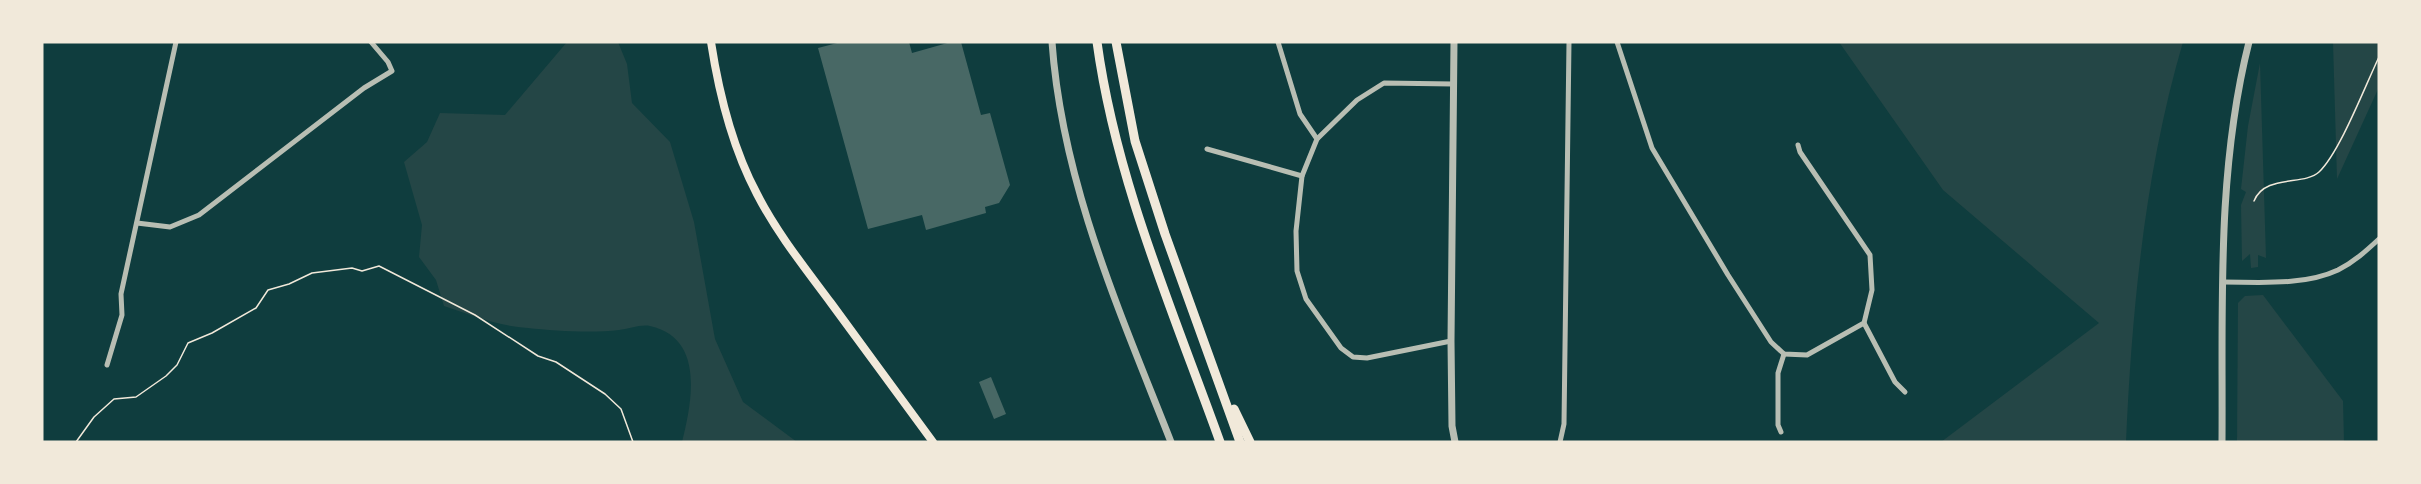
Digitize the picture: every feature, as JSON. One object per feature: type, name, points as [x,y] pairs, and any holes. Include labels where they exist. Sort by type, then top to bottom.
[{"type":"highway","points":[[1097,42],[1117,147],[1148,244],[1219,442]]},
{"type":"highway","points":[[1116,42],[1135,141],[1240,442]]},
{"type":"highway","points":[[1217,374],[1250,442]]},
{"type":"main road","points":[[711,42],[722,101],[730,129],[756,192],[774,224],[804,267],[933,442]]},
{"type":"street","points":[[107,365],[122,315],[122,294],[176,42]]},
{"type":"street","points":[[137,223],[170,227],[200,215],[364,88],[392,71],[388,62],[371,42]]},
{"type":"street","points":[[1052,42],[1065,127],[1093,243],[1171,442]]},
{"type":"street","points":[[1278,42],[1300,114],[1317,139]]},
{"type":"street","points":[[1454,42],[1451,341],[1452,426],[1455,442]]},
{"type":"street","points":[[1560,442],[1564,424],[1569,42]]},
{"type":"street","points":[[1617,42],[1652,148],[1771,342],[1784,354],[1807,356],[1864,323]]},
{"type":"street","points":[[2222,442],[2223,282],[2229,148],[2249,42]]},
{"type":"street","points":[[1451,341],[1367,358],[1353,357],[1341,348],[1306,299],[1298,271],[1296,231],[1302,176],[1317,139],[1357,100],[1384,83],[1454,84]]},
{"type":"street","points":[[1798,145],[1800,152],[1870,255],[1872,290],[1864,323],[1895,382],[1905,392]]},
{"type":"street","points":[[1207,149],[1302,176]]},
{"type":"street","points":[[2223,282],[2315,278],[2338,270],[2359,257],[2379,239]]},
{"type":"street","points":[[1781,432],[1778,424],[1778,373],[1784,354]]},
{"type":"path","points":[[2254,201],[2268,186],[2317,174],[2331,158],[2379,57]]},
{"type":"path","points":[[76,442],[94,417],[114,399],[136,397],[166,376],[177,365],[188,344],[256,308],[268,290],[289,284],[312,273],[352,268],[362,271],[379,266],[475,315],[538,356],[556,362],[605,394],[621,409],[633,442]]},
{"type":"shaded area","points":[[567,42],[618,42],[627,64],[632,103],[670,142],[694,222],[715,339],[743,402],[797,442],[682,442],[691,391],[687,357],[680,344],[668,333],[650,326],[597,331],[517,327],[495,323],[444,306],[436,280],[419,257],[422,225],[404,162],[427,142],[440,113],[505,115]]},
{"type":"shaded area","points":[[1839,42],[2183,42],[2159,140],[2142,240],[2132,341],[2126,442],[1941,442],[2099,323],[1943,190]]},
{"type":"shaded area","points":[[2333,42],[2379,42],[2379,87],[2337,179]]},
{"type":"shaded area","points":[[2260,63],[2266,258],[2258,255],[2258,267],[2251,268],[2250,254],[2242,261],[2241,205],[2246,192],[2241,189],[2248,126]]},
{"type":"shaded area","points":[[2263,295],[2343,401],[2344,442],[2237,442],[2238,303],[2245,296]]},
{"type":"building","points":[[841,42],[909,42],[912,53],[951,42],[961,42],[981,115],[990,113],[1010,185],[999,203],[985,207],[986,213],[926,230],[922,215],[868,229],[818,48]]},
{"type":"building","points":[[991,377],[1006,414],[994,419],[979,382]]}]
